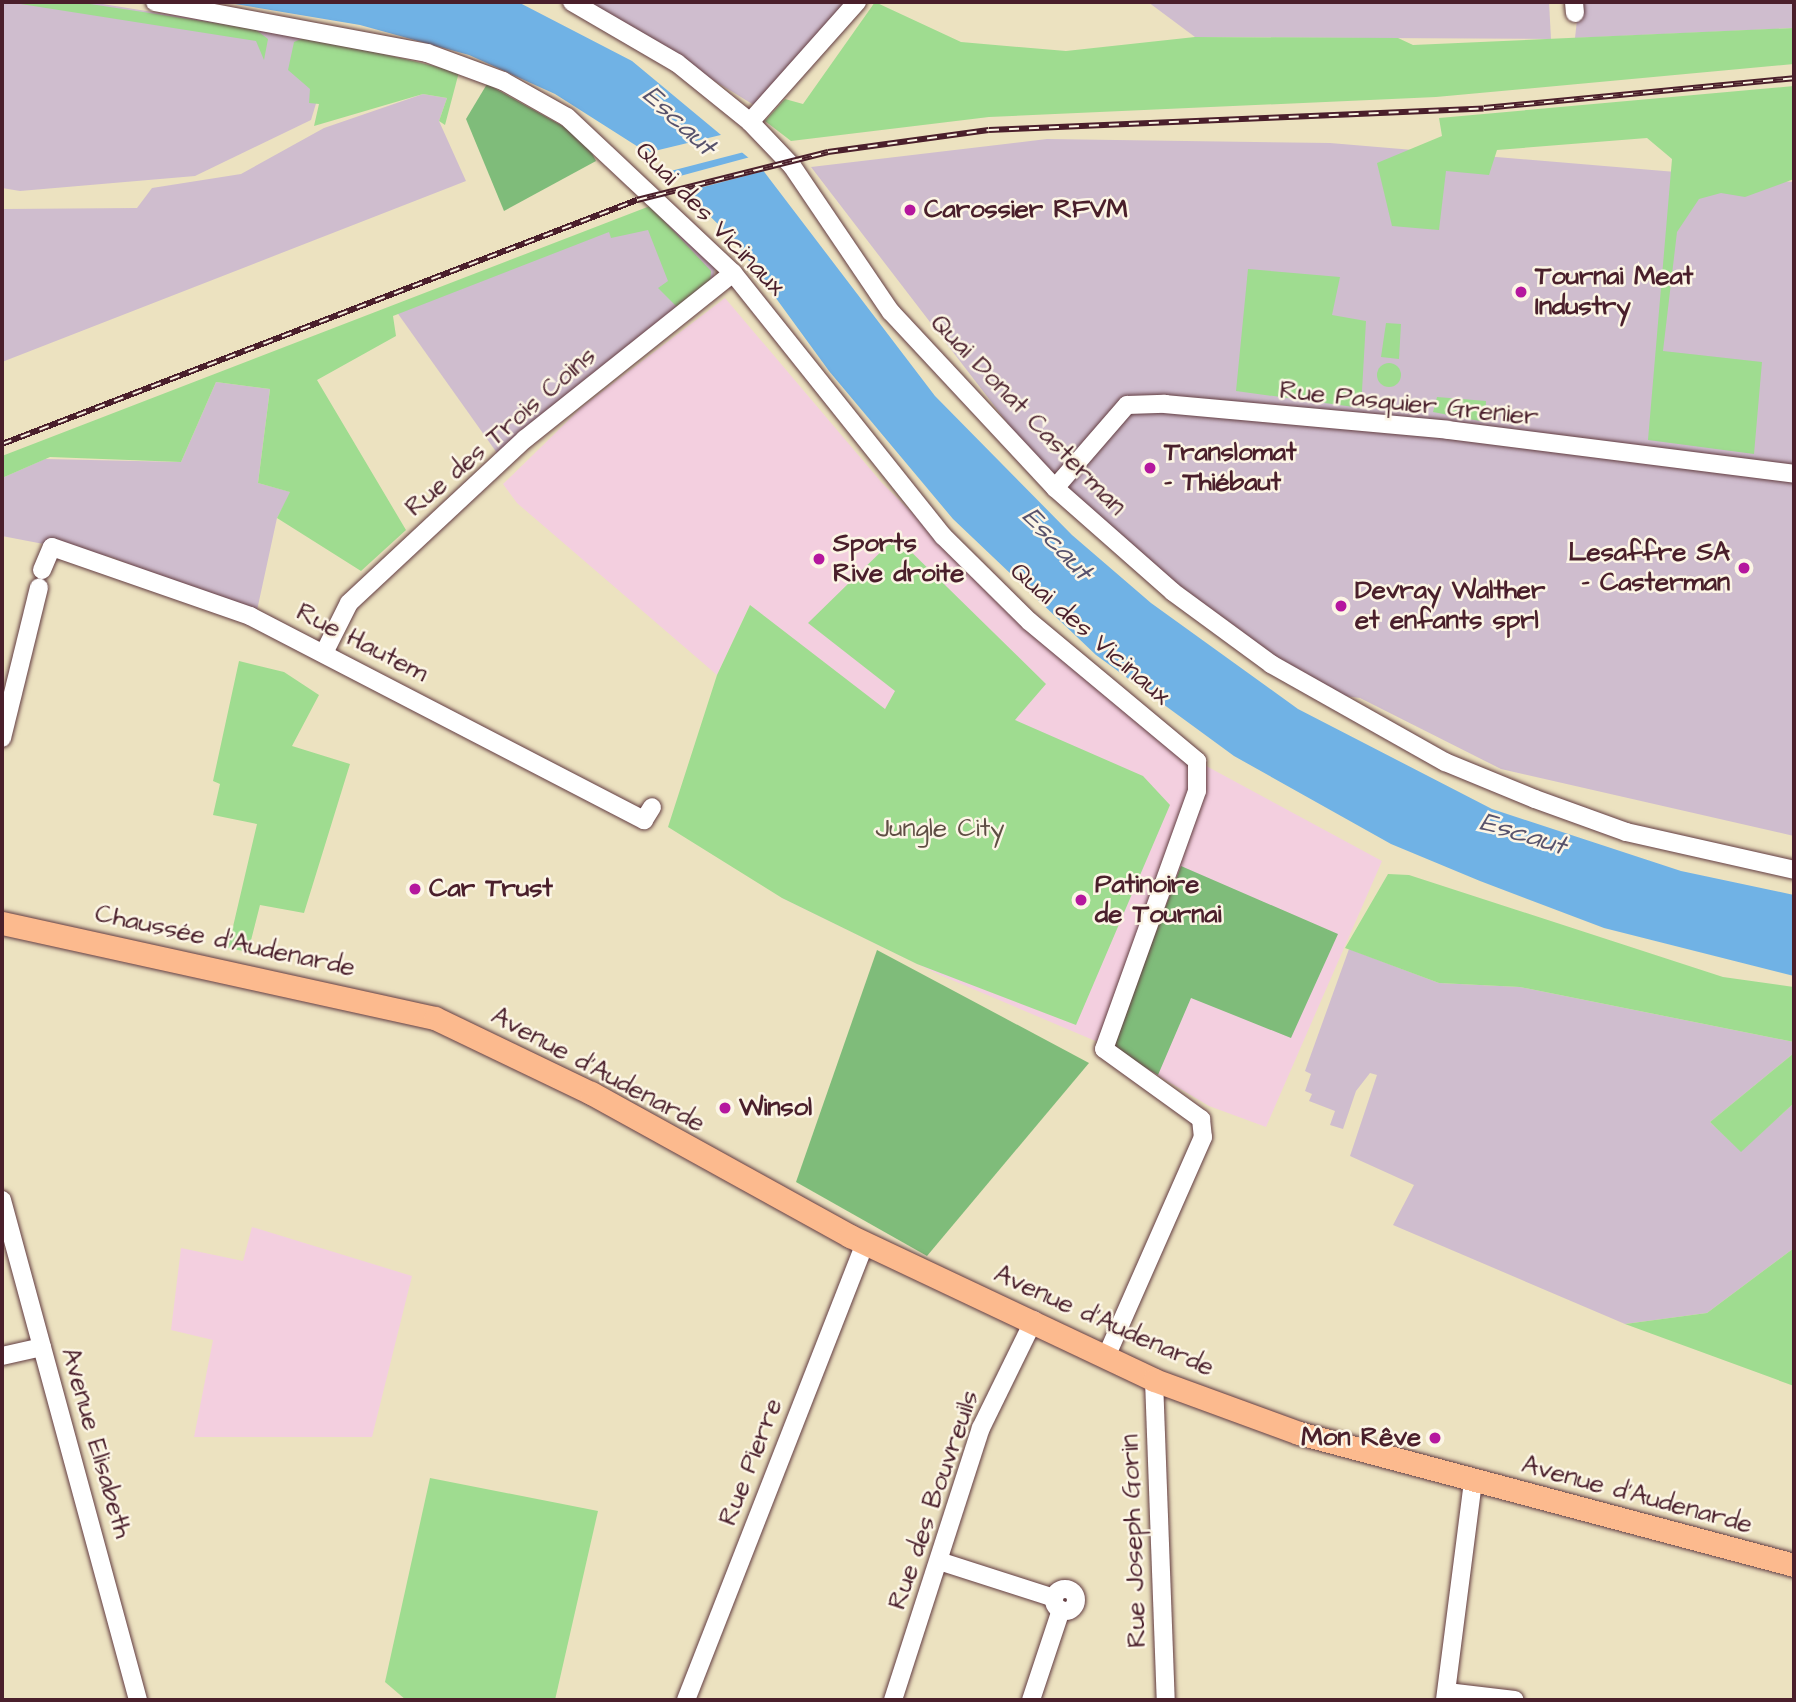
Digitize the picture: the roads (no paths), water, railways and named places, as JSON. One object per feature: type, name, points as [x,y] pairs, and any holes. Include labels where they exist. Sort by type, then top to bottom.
[{"type":"main road","name":"Chaussée d'Audenarde","points":[[2,923],[435,1018]]},
{"type":"main road","name":"Avenue d'Audenarde","points":[[435,1018],[591,1093],[865,1244],[1034,1320],[1154,1380],[1299,1433],[1794,1565]]},
{"type":"street","name":"Quai des Vicinaux","points":[[155,2],[390,43],[503,81],[602,146],[733,273],[943,536],[1029,621],[1197,761],[1197,791],[1104,1049],[1201,1119],[1203,1137],[1107,1355]]},
{"type":"street","name":"Quai Donat Casterman","points":[[572,2],[677,63],[750,122],[792,166],[891,312],[1055,488],[1172,592],[1271,664],[1445,762],[1626,832],[1794,870]]},
{"type":"street","points":[[750,122],[857,2]]},
{"type":"street","name":"Rue des Trois Coins","points":[[326,649],[349,603],[525,439],[733,273]]},
{"type":"street","name":"Rue Pasquier Grenier","points":[[1055,488],[1127,405],[1165,404],[1448,430],[1794,474]]},
{"type":"street","name":"Rue Hautem","points":[[2,738],[41,578],[52,547],[250,616],[326,649],[645,820],[652,807]]},
{"type":"street","name":"Avenue Elisabeth","points":[[2,1200],[138,1700]]},
{"type":"street","name":"Rue Pierre","points":[[685,1700],[865,1244]]},
{"type":"street","name":"Rue des Bouvreuils","points":[[893,1700],[981,1428],[1034,1320]]},
{"type":"street","points":[[2,1356],[42,1347]]},
{"type":"street","name":"Rue Joseph Gorin","points":[[1154,1380],[1166,1700]]},
{"type":"street","points":[[1473,1481],[1446,1696],[1515,1700]]},
{"type":"street","points":[[940,1561],[1057,1604],[1031,1700]]},
{"type":"water","name":"Escaut","points":[[223,2],[518,2],[632,61],[762,169],[935,396],[1072,535],[1151,603],[1298,709],[1492,809],[1681,871],[1794,895],[1794,976],[1604,928],[1480,881],[1391,844],[1234,756],[1096,655],[953,519],[829,371],[733,239],[643,150],[555,94],[469,55],[360,25]]},
{"type":"railway","points":[[2,444],[637,200],[828,152],[989,130],[1484,108],[1794,78]]},
{"type":"place","name":"Carossier RFVM","points":[[910,210]]},
{"type":"place","name":"Tournai Meat Industry","points":[[1521,292]]},
{"type":"place","name":"Translomat - Thiébaut","points":[[1150,468]]},
{"type":"place","name":"Sports Rive droite","points":[[819,559]]},
{"type":"place","name":"Lesaffre SA - Casterman","points":[[1744,568]]},
{"type":"place","name":"Devray Walther et enfants sprl","points":[[1341,606]]},
{"type":"place","name":"Car Trust","points":[[415,889]]},
{"type":"place","name":"Patinoire de Tournai","points":[[1081,900]]},
{"type":"place","name":"Winsol","points":[[725,1108]]},
{"type":"place","name":"Mon Rêve","points":[[1435,1438]]},
{"type":"park label","name":"Jungle City","points":[[940,829]]}]
